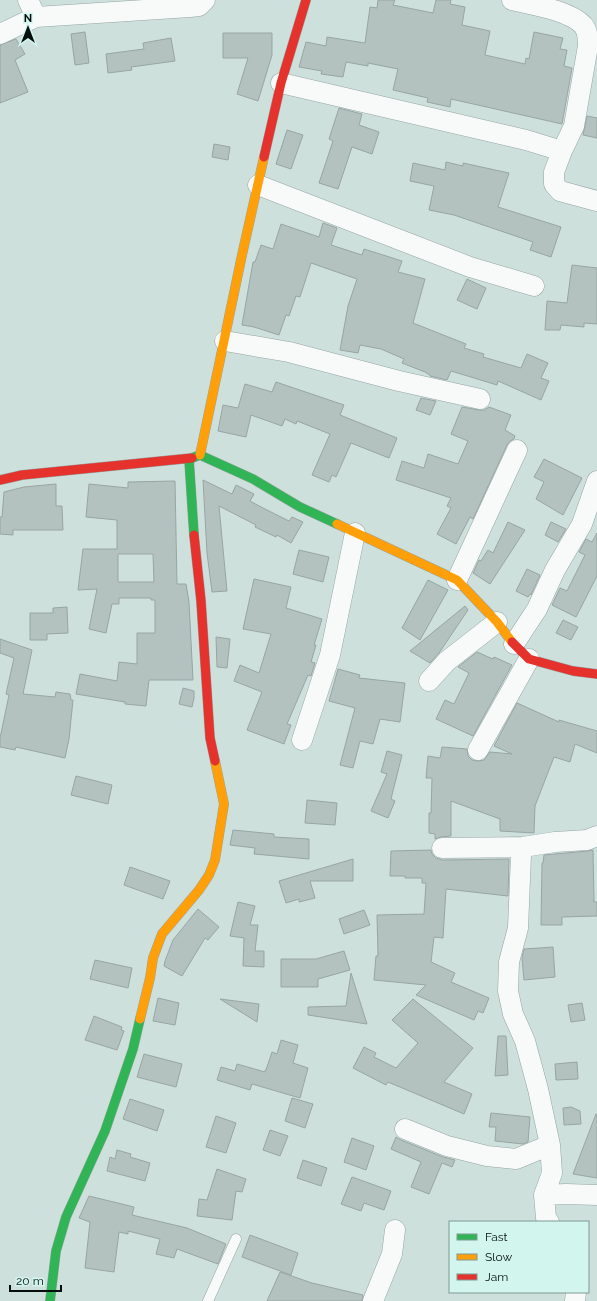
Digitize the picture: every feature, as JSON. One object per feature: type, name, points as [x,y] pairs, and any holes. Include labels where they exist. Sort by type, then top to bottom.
[{"type":"street","points":[[0,34],[32,9],[190,7],[199,6],[205,0]]},
{"type":"street","points":[[200,455],[281,83],[306,0]]},
{"type":"street","points":[[512,0],[556,10],[570,16],[583,25],[588,35],[588,46],[574,126],[554,172],[554,184],[560,191],[597,202]]},
{"type":"street","points":[[281,83],[526,140],[562,151]]},
{"type":"street","points":[[258,185],[470,266],[534,286]]},
{"type":"street","points":[[225,341],[289,352],[399,381],[480,399]]},
{"type":"street","points":[[457,580],[517,450]]},
{"type":"street","points":[[0,480],[22,474],[189,460],[200,455]]},
{"type":"street","points":[[200,455],[253,479],[300,508],[457,580],[497,622],[514,644],[529,659],[573,671],[597,674]]},
{"type":"street","points":[[50,1301],[56,1251],[66,1217],[105,1131],[130,1056],[150,978],[153,958],[162,934],[199,890],[209,875],[215,860],[224,804],[210,738],[201,601],[195,554],[189,460]]},
{"type":"street","points":[[514,644],[537,609],[555,570],[582,524],[597,481]]},
{"type":"street","points":[[302,740],[330,655],[355,533]]},
{"type":"street","points":[[429,680],[447,662],[497,622]]},
{"type":"street","points":[[478,750],[529,659]]},
{"type":"street","points":[[442,848],[523,847],[555,842],[587,840],[597,836]]},
{"type":"street","points":[[523,847],[518,928],[509,962],[508,991],[513,1014],[527,1048],[550,1144],[552,1173],[544,1195],[546,1218],[548,1221]]},
{"type":"street","points":[[405,1130],[447,1146],[487,1156],[516,1159],[550,1144]]},
{"type":"street","points":[[544,1195],[597,1195]]},
{"type":"street","points":[[373,1301],[392,1254],[395,1230]]},
{"type":"lane","points":[[208,1301],[236,1239]]},
{"type":"building","points":[[378,0],[395,0],[393,5],[433,13],[436,0],[451,0],[450,4],[465,7],[462,25],[490,31],[485,55],[525,64],[526,58],[529,59],[534,32],[563,38],[560,49],[567,50],[564,66],[572,68],[562,124],[451,99],[450,107],[427,102],[428,98],[393,90],[398,69],[368,63],[368,66],[346,62],[343,77],[321,74],[322,71],[299,67],[306,42],[326,46],[327,37],[365,43],[370,7],[377,8]]},
{"type":"building","points":[[85,32],[89,63],[75,65],[71,34]]},
{"type":"building","points":[[223,33],[272,33],[272,55],[258,101],[237,94],[248,58],[223,58]]},
{"type":"building","points":[[171,38],[175,61],[131,67],[132,70],[108,73],[106,54],[144,49],[143,43]]},
{"type":"building","points":[[16,39],[25,54],[15,60],[28,92],[0,103],[0,45]]},
{"type":"building","points":[[339,108],[362,114],[359,125],[379,132],[372,154],[352,147],[338,189],[319,183],[333,141],[329,139]]},
{"type":"building","points":[[587,116],[597,118],[597,138],[583,135]]},
{"type":"building","points":[[287,130],[303,135],[291,169],[276,164]]},
{"type":"building","points":[[214,144],[230,147],[228,160],[212,157]]},
{"type":"building","points":[[446,162],[463,166],[463,163],[509,173],[498,207],[561,227],[551,257],[530,250],[533,242],[454,215],[429,210],[434,186],[410,181],[413,163],[445,170]]},
{"type":"building","points":[[323,223],[337,228],[331,245],[362,255],[364,249],[402,261],[398,272],[425,279],[413,323],[466,344],[464,348],[484,354],[483,357],[521,368],[527,354],[548,363],[541,378],[549,381],[541,400],[498,381],[497,385],[451,371],[447,380],[430,376],[425,372],[402,363],[404,359],[381,349],[360,345],[358,353],[340,350],[348,306],[357,279],[311,263],[300,297],[296,296],[289,316],[286,315],[279,335],[254,327],[242,325],[253,262],[255,262],[261,245],[273,249],[281,224],[319,237]]},
{"type":"building","points":[[572,265],[597,268],[597,324],[584,323],[584,327],[561,325],[560,330],[545,330],[547,301],[567,303]]},
{"type":"building","points":[[467,279],[486,288],[477,309],[457,300]]},
{"type":"building","points":[[276,382],[344,405],[340,415],[397,438],[389,458],[351,443],[336,477],[332,475],[329,482],[312,475],[330,434],[297,421],[296,424],[285,419],[282,426],[251,415],[246,437],[218,431],[223,405],[238,408],[245,384],[272,392]]},
{"type":"building","points":[[421,398],[436,401],[430,415],[416,410]]},
{"type":"building","points":[[462,407],[484,410],[489,407],[511,415],[505,430],[515,436],[514,439],[507,445],[473,519],[470,517],[456,544],[437,534],[451,508],[447,506],[451,498],[396,480],[402,461],[424,468],[428,454],[458,464],[468,441],[451,434]]},
{"type":"building","points":[[544,459],[582,478],[563,515],[536,499],[544,482],[534,477]]},
{"type":"building","points":[[203,480],[232,494],[236,485],[254,494],[250,501],[289,521],[292,517],[303,522],[291,543],[277,535],[276,537],[255,527],[256,525],[219,506],[227,591],[212,592],[207,553]]},
{"type":"building","points":[[175,481],[177,584],[186,584],[189,602],[193,680],[149,680],[146,706],[125,704],[125,702],[76,694],[80,674],[117,681],[119,662],[137,664],[137,633],[155,633],[155,600],[151,600],[151,598],[119,598],[119,604],[112,604],[106,633],[89,629],[97,589],[78,590],[83,549],[117,549],[117,520],[86,517],[89,484],[128,488],[128,482]],"holes":[[[118,554],[153,554],[154,582],[118,582]]]},
{"type":"building","points":[[56,484],[56,506],[62,506],[63,530],[13,530],[13,535],[0,534],[0,517],[2,517],[4,492],[24,487]]},
{"type":"building","points":[[508,522],[525,530],[490,584],[473,573],[479,560],[481,561],[488,550],[493,553]]},
{"type":"building","points":[[551,522],[566,529],[558,542],[545,535]]},
{"type":"building","points":[[597,533],[597,576],[576,617],[552,605],[560,588],[567,591],[585,555],[579,552],[586,539],[592,542]]},
{"type":"building","points":[[299,550],[329,557],[323,582],[293,574]]},
{"type":"building","points":[[527,569],[540,575],[531,595],[530,594],[528,597],[516,591]]},
{"type":"building","points":[[254,579],[291,587],[286,608],[322,619],[314,645],[316,645],[311,662],[315,663],[311,676],[308,675],[287,724],[291,725],[284,744],[247,730],[262,692],[234,681],[240,665],[259,673],[271,634],[243,629]]},
{"type":"building","points":[[428,580],[448,590],[420,640],[402,628]]},
{"type":"building","points":[[465,606],[468,610],[439,653],[430,663],[410,651]]},
{"type":"building","points":[[67,607],[68,633],[47,634],[47,640],[30,640],[30,613],[53,613],[53,608]]},
{"type":"building","points":[[563,620],[578,627],[571,640],[556,633]]},
{"type":"building","points":[[216,637],[230,639],[227,668],[217,667]]},
{"type":"building","points":[[0,639],[32,650],[23,694],[55,697],[56,692],[70,694],[71,700],[73,700],[69,739],[65,758],[16,747],[15,750],[0,747],[0,738],[9,695],[6,694],[14,658],[0,653]]},
{"type":"building","points":[[477,652],[493,659],[494,657],[512,665],[473,736],[436,719],[445,700],[454,704],[469,673],[458,667]]},
{"type":"building","points":[[338,669],[360,675],[359,678],[405,683],[400,722],[380,719],[373,744],[360,741],[353,768],[340,765],[355,708],[329,701]]},
{"type":"building","points":[[183,688],[194,691],[192,707],[179,704]]},
{"type":"building","points":[[517,703],[559,722],[559,720],[597,731],[597,753],[575,744],[570,762],[554,757],[535,806],[534,833],[500,831],[500,819],[451,801],[451,836],[435,839],[435,834],[429,833],[432,778],[426,778],[428,756],[440,758],[442,747],[467,749],[468,756],[472,760],[478,761],[484,760],[490,752],[512,754],[494,746]]},
{"type":"building","points":[[387,751],[402,755],[391,799],[395,801],[388,818],[371,811],[387,774],[381,772]]},
{"type":"building","points":[[76,776],[112,785],[108,804],[71,795]]},
{"type":"building","points":[[307,800],[337,803],[335,825],[305,823]]},
{"type":"building","points":[[233,830],[274,834],[274,837],[309,839],[309,859],[254,854],[255,848],[230,845]]},
{"type":"building","points":[[431,850],[432,854],[436,858],[442,860],[509,859],[508,896],[446,889],[443,938],[434,937],[431,962],[455,973],[451,982],[489,998],[483,1013],[478,1011],[474,1020],[416,995],[426,985],[374,980],[376,956],[378,956],[377,915],[424,914],[426,883],[422,883],[422,878],[390,876],[391,851]]},
{"type":"building","points":[[593,850],[594,902],[597,902],[597,916],[562,917],[562,925],[541,925],[542,863],[544,855]]},
{"type":"building","points":[[353,859],[353,881],[310,881],[315,898],[299,902],[299,899],[286,903],[279,881]]},
{"type":"building","points":[[130,867],[170,881],[163,899],[124,885]]},
{"type":"building","points":[[238,902],[255,906],[250,925],[258,925],[255,951],[264,951],[264,967],[243,966],[244,938],[230,936]]},
{"type":"building","points":[[198,909],[219,927],[208,940],[205,938],[182,976],[164,966],[165,961],[173,940]]},
{"type":"building","points":[[364,910],[370,925],[344,934],[339,919]]},
{"type":"building","points":[[553,947],[555,977],[524,980],[522,958],[524,949]]},
{"type":"building","points":[[344,951],[350,970],[318,979],[318,987],[281,987],[281,959],[316,959]]},
{"type":"building","points":[[95,960],[132,968],[128,988],[90,979]]},
{"type":"building","points":[[351,973],[367,1024],[308,1015],[308,1007],[346,1006]]},
{"type":"building","points":[[158,998],[179,1003],[175,1025],[153,1021]]},
{"type":"building","points":[[220,999],[259,1004],[257,1022]]},
{"type":"building","points":[[413,999],[473,1048],[444,1082],[472,1094],[464,1114],[388,1082],[386,1085],[353,1068],[364,1047],[376,1053],[374,1057],[396,1068],[418,1043],[392,1020]]},
{"type":"building","points":[[582,1003],[585,1020],[571,1022],[568,1005]]},
{"type":"building","points":[[94,1016],[122,1027],[121,1030],[124,1031],[117,1050],[85,1040]]},
{"type":"building","points":[[498,1036],[506,1036],[508,1075],[495,1076]]},
{"type":"building","points":[[281,1040],[298,1045],[293,1063],[308,1068],[300,1098],[252,1084],[250,1090],[217,1080],[221,1067],[235,1071],[237,1064],[265,1072],[272,1052],[277,1054]]},
{"type":"building","points":[[144,1054],[182,1064],[176,1087],[137,1077]]},
{"type":"building","points":[[577,1062],[578,1079],[556,1080],[555,1064]]},
{"type":"building","points":[[292,1098],[313,1104],[305,1128],[285,1121]]},
{"type":"building","points":[[130,1099],[164,1110],[157,1131],[123,1119]]},
{"type":"building","points":[[571,1107],[580,1111],[581,1124],[564,1125],[563,1108]]},
{"type":"building","points":[[491,1113],[530,1117],[528,1142],[523,1144],[495,1141],[496,1127],[489,1127]]},
{"type":"building","points":[[596,1114],[597,1178],[573,1174]]},
{"type":"building","points":[[216,1116],[236,1123],[226,1153],[206,1147]]},
{"type":"building","points":[[270,1130],[288,1136],[280,1156],[263,1150]]},
{"type":"building","points":[[396,1137],[443,1157],[455,1160],[452,1167],[442,1163],[429,1194],[411,1187],[421,1162],[391,1149]]},
{"type":"building","points":[[352,1138],[374,1146],[366,1170],[344,1162]]},
{"type":"building","points":[[117,1150],[131,1154],[130,1157],[150,1163],[145,1181],[107,1171],[110,1157],[115,1159]]},
{"type":"building","points":[[303,1160],[327,1168],[321,1186],[297,1178]]},
{"type":"building","points":[[217,1169],[246,1179],[242,1192],[236,1191],[232,1220],[197,1216],[199,1199],[207,1200]]},
{"type":"building","points":[[352,1177],[391,1191],[384,1210],[364,1203],[361,1211],[341,1204]]},
{"type":"building","points":[[89,1196],[134,1207],[132,1215],[187,1228],[226,1244],[218,1264],[177,1249],[174,1258],[156,1254],[160,1239],[128,1231],[128,1234],[119,1232],[114,1272],[85,1268],[90,1222],[79,1218]]},
{"type":"building","points":[[250,1235],[298,1253],[291,1275],[242,1257]]},
{"type":"building","points":[[280,1272],[312,1283],[363,1295],[362,1301],[267,1301]]},
{"type":"traffic: fast","points":[[192,458],[200,455],[253,479],[300,507],[337,524]]},
{"type":"traffic: fast","points":[[189,459],[194,535]]},
{"type":"traffic: fast","points":[[50,1301],[56,1251],[66,1217],[105,1131],[133,1049],[140,1019]]},
{"type":"traffic: slow","points":[[200,455],[264,157]]},
{"type":"traffic: slow","points":[[337,524],[457,580],[497,622],[512,642]]},
{"type":"traffic: slow","points":[[140,1019],[150,978],[153,958],[162,934],[199,890],[209,875],[215,860],[224,804],[215,761]]},
{"type":"traffic: jam","points":[[264,157],[281,83],[306,0]]},
{"type":"traffic: jam","points":[[0,480],[22,475],[192,458]]},
{"type":"traffic: jam","points":[[194,535],[201,601],[210,738],[215,761]]},
{"type":"traffic: jam","points":[[512,642],[529,659],[573,671],[597,674]]}]
